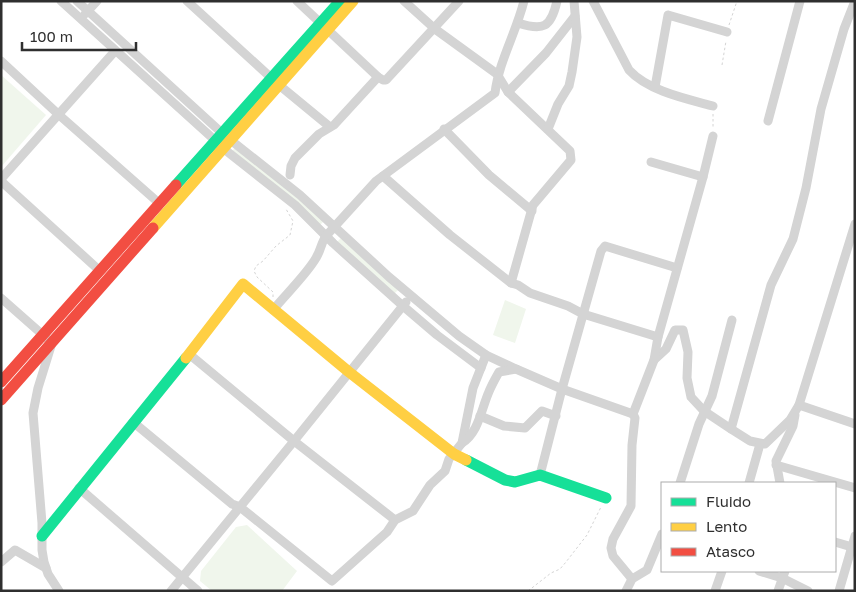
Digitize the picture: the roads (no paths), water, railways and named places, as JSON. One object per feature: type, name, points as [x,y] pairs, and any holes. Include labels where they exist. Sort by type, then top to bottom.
[{"type":"street","points":[[61,1],[115,51],[223,141],[300,195],[447,327],[486,354],[516,369],[562,389],[633,414]]},
{"type":"street","points":[[77,1],[223,141],[403,306],[437,335],[481,368]]},
{"type":"street","points":[[81,19],[97,1]]},
{"type":"street","points":[[297,1],[383,80],[388,79],[459,1]]},
{"type":"street","points":[[324,26],[340,1]]},
{"type":"street","points":[[1,382],[43,334],[104,274],[324,26],[353,1]]},
{"type":"street","points":[[404,1],[435,29],[497,74],[508,92],[570,151],[571,160],[534,205],[511,283]]},
{"type":"street","points":[[273,310],[316,259],[326,236],[376,181],[495,93],[497,74],[518,23],[524,1]]},
{"type":"street","points":[[518,23],[534,28],[544,26],[550,22],[557,1]]},
{"type":"street","points":[[548,129],[558,104],[569,86],[572,72],[577,38],[574,1]]},
{"type":"street","points":[[768,121],[800,1]]},
{"type":"street","points":[[191,2],[275,82],[330,127]]},
{"type":"street","points":[[594,2],[629,70],[636,78],[675,95],[713,106]]},
{"type":"street","points":[[731,429],[771,285],[793,239],[806,188],[821,109],[844,29],[855,2]]},
{"type":"street","points":[[655,87],[668,15],[727,32]]},
{"type":"street","points":[[508,92],[546,53],[575,16]]},
{"type":"street","points":[[104,274],[1,180],[115,51]]},
{"type":"street","points":[[1,61],[164,207]]},
{"type":"street","points":[[290,175],[291,166],[295,158],[319,134],[334,125],[378,77]]},
{"type":"street","points":[[444,130],[489,175],[532,211]]},
{"type":"street","points":[[632,579],[613,556],[611,548],[613,538],[631,506],[632,445],[635,418],[633,414],[654,360],[658,337],[713,136]]},
{"type":"street","points":[[650,162],[703,177]]},
{"type":"street","points":[[383,176],[450,235],[511,283],[530,293],[568,306],[584,314],[658,337]]},
{"type":"street","points":[[780,482],[776,465],[778,456],[793,426],[855,224]]},
{"type":"street","points":[[540,475],[601,251],[605,246],[677,268]]},
{"type":"street","points":[[1,400],[52,343],[104,274]]},
{"type":"street","points":[[42,536],[243,284],[349,372],[454,454],[505,480],[515,482],[540,475],[606,498]]},
{"type":"street","points":[[171,591],[411,296]]},
{"type":"street","points":[[1,298],[52,343]]},
{"type":"street","points":[[680,482],[704,411],[712,396],[732,320]]},
{"type":"street","points":[[654,360],[666,349],[675,330],[683,330],[688,352],[687,378],[691,398],[704,411],[750,441],[764,444],[797,408]]},
{"type":"street","points":[[52,343],[38,388],[33,413],[42,523],[42,550],[46,568],[59,591]]},
{"type":"street","points":[[189,354],[294,441],[394,520]]},
{"type":"street","points":[[462,443],[473,388],[486,354]]},
{"type":"street","points":[[134,422],[232,504],[240,506],[332,581],[387,532],[394,520],[412,511],[430,485],[444,470],[449,459],[462,443],[469,438],[499,372],[516,369]]},
{"type":"street","points":[[797,408],[855,424]]},
{"type":"street","points":[[480,416],[504,426],[525,428],[542,411],[556,416]]},
{"type":"street","points":[[749,482],[760,444]]},
{"type":"street","points":[[776,465],[834,482]]},
{"type":"street","points":[[836,482],[855,488]]},
{"type":"street","points":[[80,488],[198,591]]},
{"type":"street","points":[[839,591],[855,536]]},
{"type":"street","points":[[626,591],[632,579],[647,570],[661,538]]},
{"type":"street","points":[[836,542],[853,547]]},
{"type":"street","points":[[1,562],[15,550],[46,568]]},
{"type":"street","points":[[715,591],[722,572]]},
{"type":"street","points":[[767,572],[784,574],[808,591]]},
{"type":"street","points":[[778,591],[784,574]]}]
